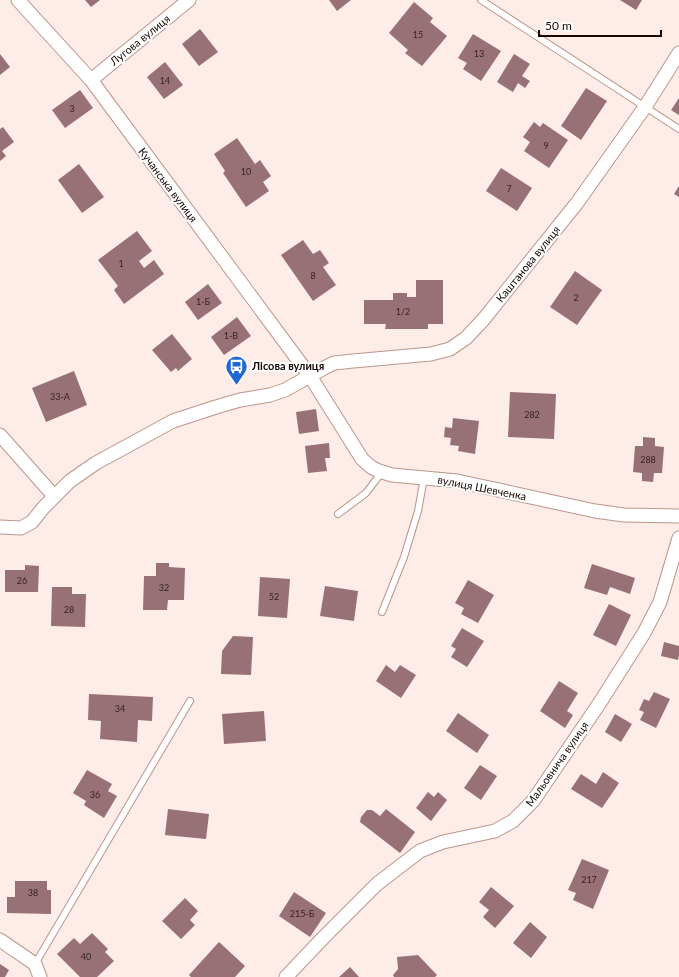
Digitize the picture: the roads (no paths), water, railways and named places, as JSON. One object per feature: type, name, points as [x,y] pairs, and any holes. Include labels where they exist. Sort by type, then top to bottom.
[{"type":"street","name":"Кучанська вулиця","points":[[18,0],[90,80],[310,376]]},
{"type":"street","name":"Лугова вулиця","points":[[90,80],[189,0]]},
{"type":"street","name":"Каштанова вулиця","points":[[0,527],[21,528],[32,522],[54,496],[70,481],[96,463],[173,421],[240,400],[270,395],[285,390],[334,363],[431,354],[450,348],[466,338],[483,320],[577,202],[645,107],[679,53]]},
{"type":"street","name":"вулиця Шевченка","points":[[310,376],[362,459],[371,467],[379,471],[392,475],[457,481],[595,512],[624,515],[679,516]]},
{"type":"street","points":[[0,435],[54,496]]},
{"type":"street","name":"Мальовнича вулиця","points":[[286,977],[377,884],[420,851],[443,842],[495,831],[513,820],[534,801],[599,704],[644,633],[660,602],[679,538]]},
{"type":"street","points":[[0,940],[35,964],[40,977]]},
{"type":"lane","points":[[482,0],[679,129]]},
{"type":"lane","points":[[338,514],[366,493],[382,472]]},
{"type":"lane","points":[[382,612],[406,549],[418,512],[424,478]]},
{"type":"lane","points":[[35,964],[190,701]]},
{"type":"place","name":"Лісова вулиця","points":[[237,386]]}]
